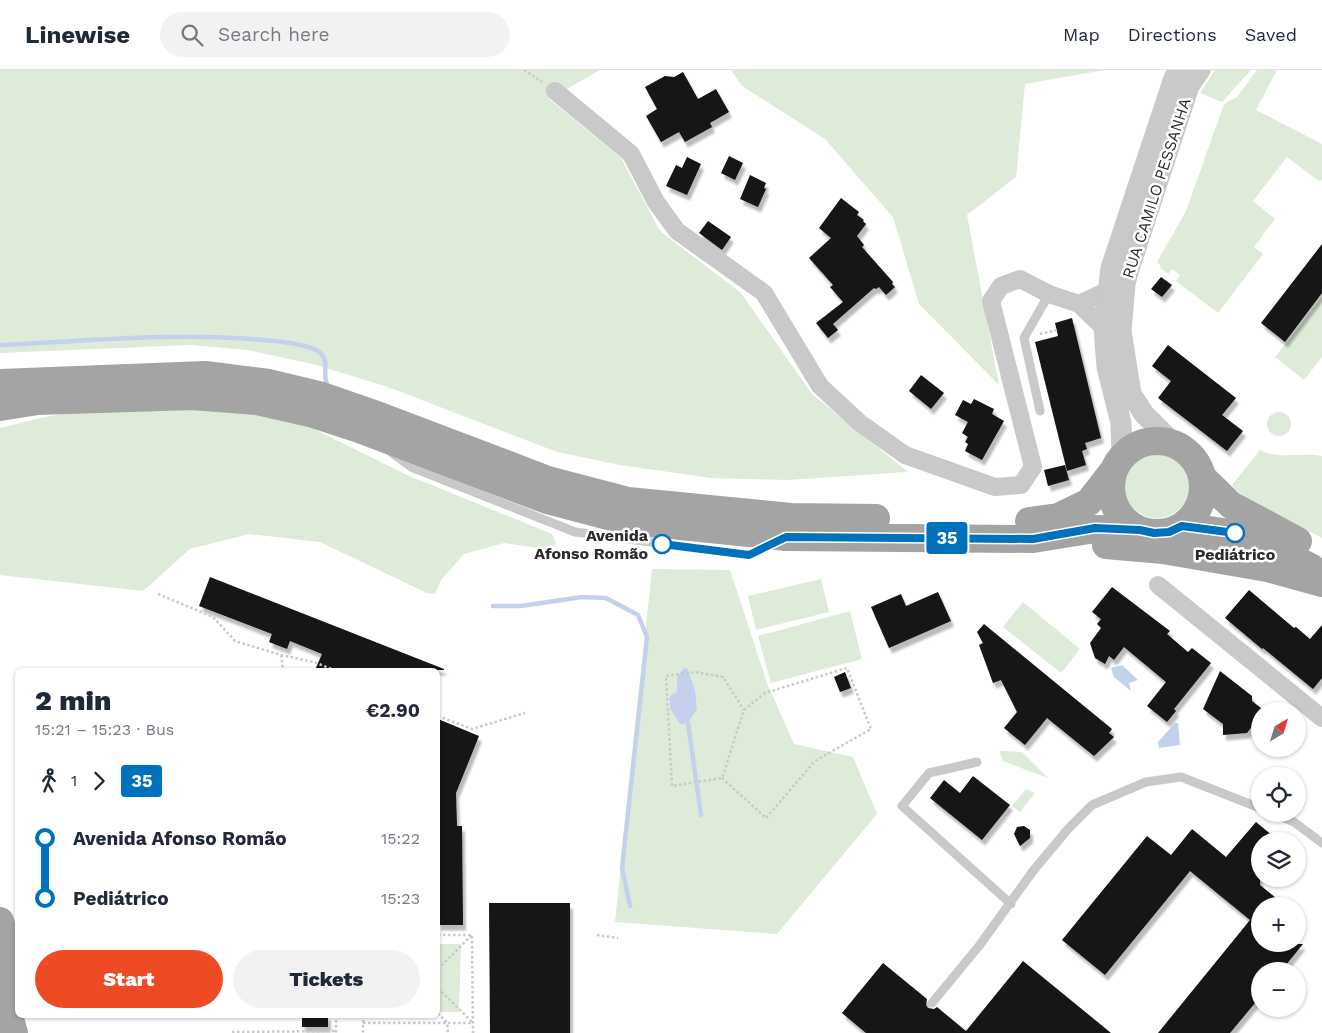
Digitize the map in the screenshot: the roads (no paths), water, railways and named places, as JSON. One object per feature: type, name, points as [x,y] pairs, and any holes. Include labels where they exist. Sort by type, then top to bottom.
[{"type":"main road","points":[[0,383],[205,376],[269,383],[319,395],[368,412],[548,480],[628,501],[791,517],[1037,521],[1058,517],[1088,502],[1133,446],[1146,441],[1159,440],[1173,443],[1186,451],[1197,462],[1202,477],[1202,499],[1191,519],[1182,526],[1169,532],[1154,533],[1140,530],[1095,528],[1033,539]]},
{"type":"main road","points":[[0,407],[38,401],[192,396],[257,401],[310,413],[359,429],[547,500],[622,520],[786,537],[1033,539],[1163,550],[1267,568],[1322,583]]},
{"type":"main road","points":[[1118,463],[1110,485],[1112,499],[1118,512],[1127,523],[1140,530]]},
{"type":"main road","points":[[1202,477],[1231,505],[1322,553]]},
{"type":"main road","points":[[1182,526],[1237,534],[1273,548],[1322,573]]},
{"type":"main road","points":[[0,921],[15,971]]},
{"type":"main road","points":[[0,985],[14,1033]]},
{"type":"main road","points":[[28,1018],[32,1033]]},
{"type":"street","name":"RUA CAMILO PESSANHA","points":[[1118,463],[1121,423],[1107,367],[1104,328],[1107,291],[1111,268],[1174,78],[1180,70]]},
{"type":"street","name":"RUA CAMILO PESSANHA","points":[[1173,443],[1144,414],[1131,394],[1121,331],[1125,284],[1128,272],[1189,86],[1200,70]]},
{"type":"street","points":[[555,91],[631,154],[656,202],[677,231],[764,293],[820,386],[860,423],[905,455],[995,487],[1021,485],[1033,467],[992,301],[1002,286],[1020,279],[1049,294],[1079,304],[1104,328]]},
{"type":"street","points":[[1079,304],[1107,291]]},
{"type":"street","points":[[1158,585],[1322,718]]},
{"type":"lane","points":[[1040,411],[1024,338],[1049,294]]},
{"type":"lane","points":[[977,762],[929,773],[902,806],[1011,904]]},
{"type":"lane","points":[[932,1003],[979,946],[1033,871],[1068,828],[1092,805],[1146,782],[1181,777],[1251,804]]},
{"type":"lane","points":[[1294,822],[1322,843]]},
{"type":"water","points":[[1122,665],[1138,680],[1129,683],[1131,691],[1114,677],[1111,668]]},
{"type":"water","points":[[684,668],[688,669],[695,691],[697,709],[688,723],[680,724],[670,708],[670,696],[677,692],[677,677]]},
{"type":"water","points":[[1175,723],[1178,723],[1180,745],[1159,748],[1158,742]]},
{"type":"waterway","points":[[0,345],[164,337],[269,340],[308,347],[323,355],[325,378],[328,386]]},
{"type":"waterway","points":[[493,606],[521,606],[582,597],[606,598],[638,615],[647,637],[622,868],[630,906]]},
{"type":"waterway","points":[[688,723],[701,815]]},
{"type":"place","name":"Pediátrico","points":[[1235,533]]},
{"type":"place","name":"Avenida Afonso Romão","points":[[662,544]]}]
